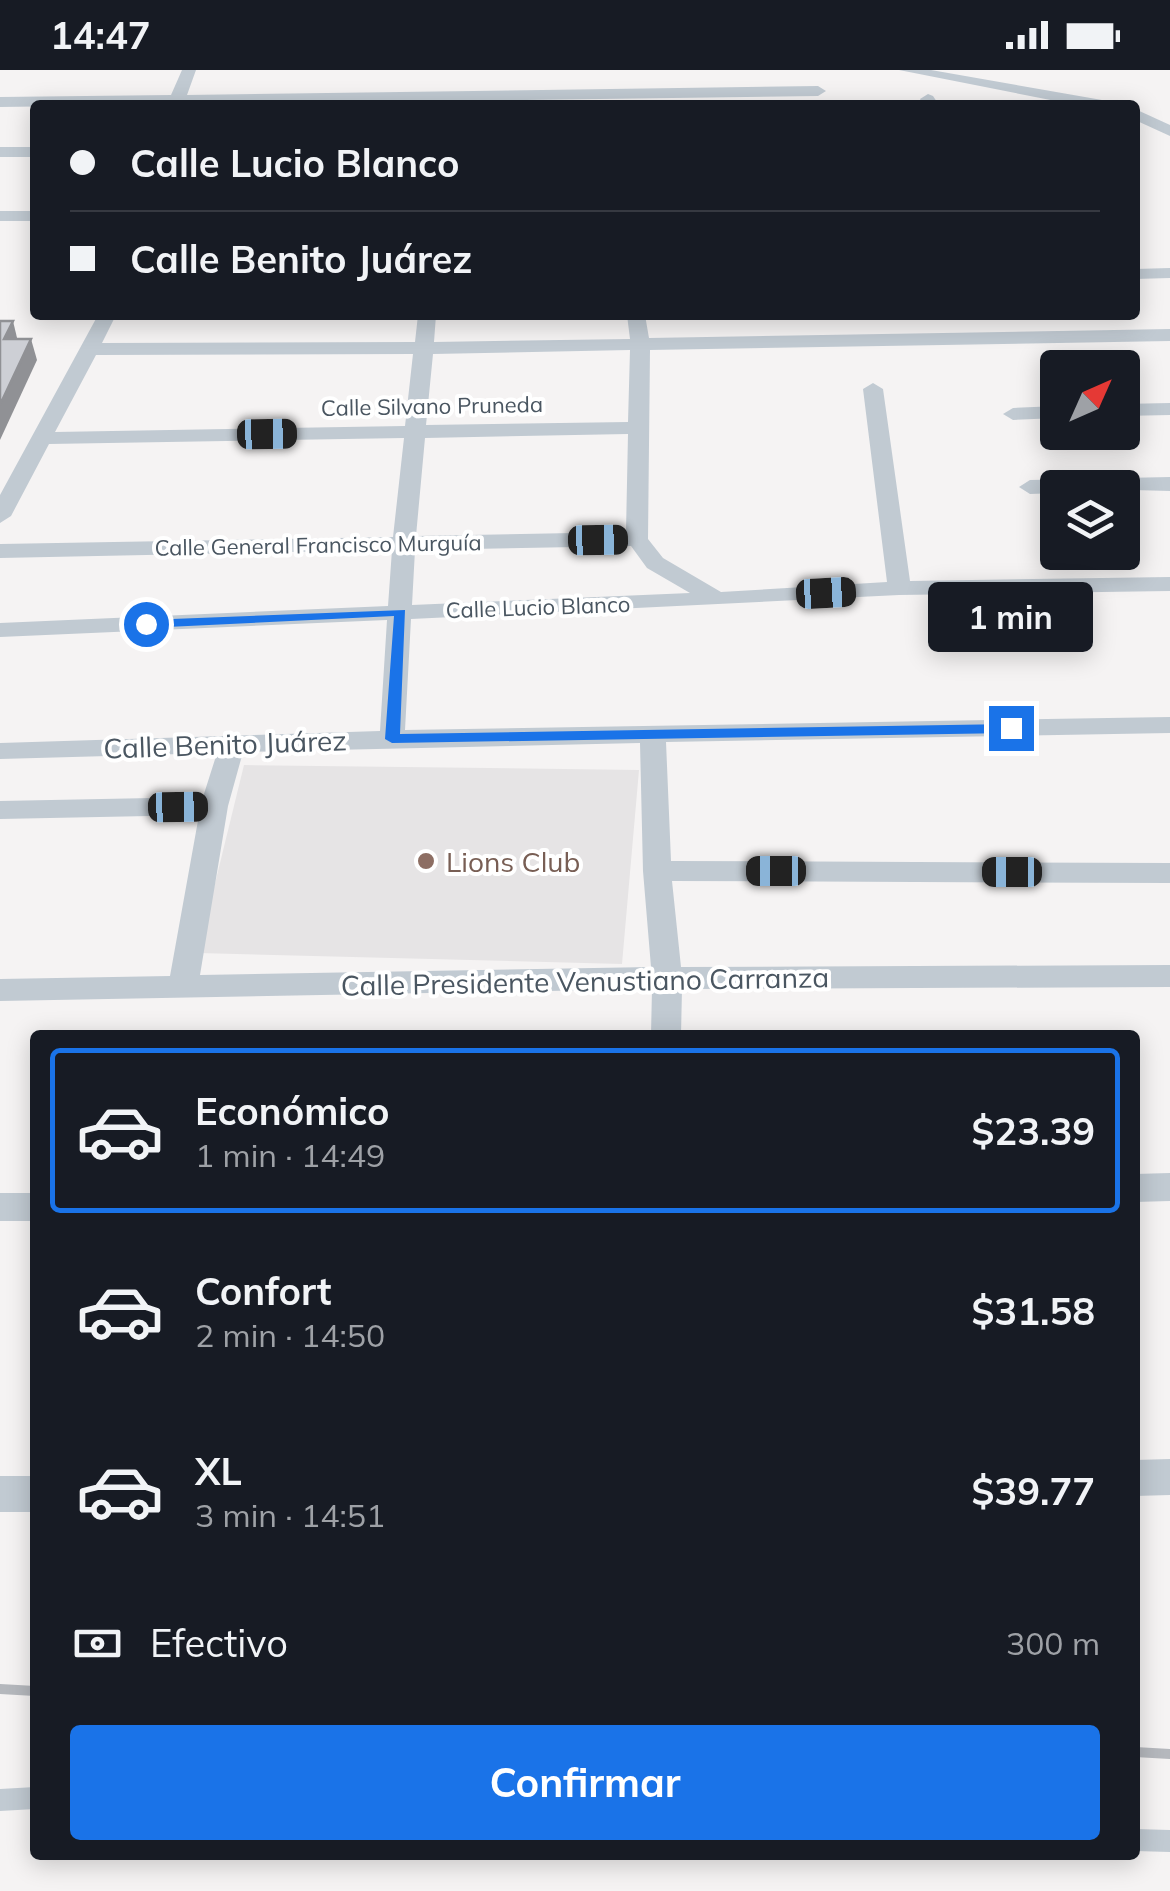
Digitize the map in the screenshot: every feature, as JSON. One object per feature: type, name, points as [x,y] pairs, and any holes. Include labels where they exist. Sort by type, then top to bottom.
[{"type":"street","points":[[177,100],[189,70]]},
{"type":"street","points":[[683,70],[693,98]]},
{"type":"street","points":[[906,70],[1074,100]]},
{"type":"street","points":[[330,100],[568,93],[693,98],[821,93]]},
{"type":"street","points":[[0,102],[30,102]]},
{"type":"street","points":[[1140,116],[1170,131]]},
{"type":"street","points":[[0,152],[30,152]]},
{"type":"street","points":[[0,216],[30,216]]},
{"type":"street","points":[[1140,274],[1170,274]]},
{"type":"street","points":[[0,516],[104,320]]},
{"type":"street","points":[[392,739],[404,543],[426,320]]},
{"type":"street","points":[[637,320],[640,345],[637,539],[655,563],[717,600]]},
{"type":"street","points":[[1025,320],[1033,339]]},
{"type":"street","points":[[90,349],[1167,341]]},
{"type":"street","points":[[873,389],[899,588]]},
{"type":"street","points":[[1140,410],[1170,409]]},
{"type":"street","points":[[1013,414],[1040,413]]},
{"type":"street","name":"Calle Silvano Pruneda","points":[[44,438],[640,428]]},
{"type":"street","points":[[1030,487],[1170,484]]},
{"type":"street","name":"Calle General Francisco Murguía","points":[[0,552],[637,539]]},
{"type":"street","points":[[1165,584],[1170,610]]},
{"type":"street","name":"Calle Lucio Blanco","points":[[0,630],[717,600],[899,588],[1165,584]]},
{"type":"street","name":"Calle Benito Juárez","points":[[0,751],[392,739],[1170,725]]},
{"type":"street","points":[[653,736],[657,871],[668,978],[666,1030]]},
{"type":"street","points":[[183,986],[214,806],[233,743]]},
{"type":"street","points":[[0,810],[214,806]]},
{"type":"street","points":[[657,871],[1170,873]]},
{"type":"street","name":"Calle Presidente Venustiano Carranza","points":[[0,990],[668,978],[1170,976]]},
{"type":"street","points":[[1140,1188],[1170,1187]]},
{"type":"street","points":[[0,1207],[30,1207]]},
{"type":"street","points":[[1140,1478],[1170,1478]]},
{"type":"street","points":[[0,1494],[30,1494]]},
{"type":"lane","points":[[0,1800],[30,1798]]},
{"type":"lane","points":[[1140,1840],[1170,1842]]},
{"type":"shaded area","name":"Lions Club","points":[[244,765],[639,770],[622,964],[198,953]]},
{"type":"building","points":[[0,321],[13,321],[4,339],[31,339],[0,405]]},
{"type":"railway","points":[[0,1689],[30,1691]]},
{"type":"railway","points":[[1140,1752],[1170,1754]]},
{"type":"place","name":"Lions Club","points":[[426,861]]},
{"type":"route","points":[[146,624],[400,612],[392,739],[1011,728]]}]
